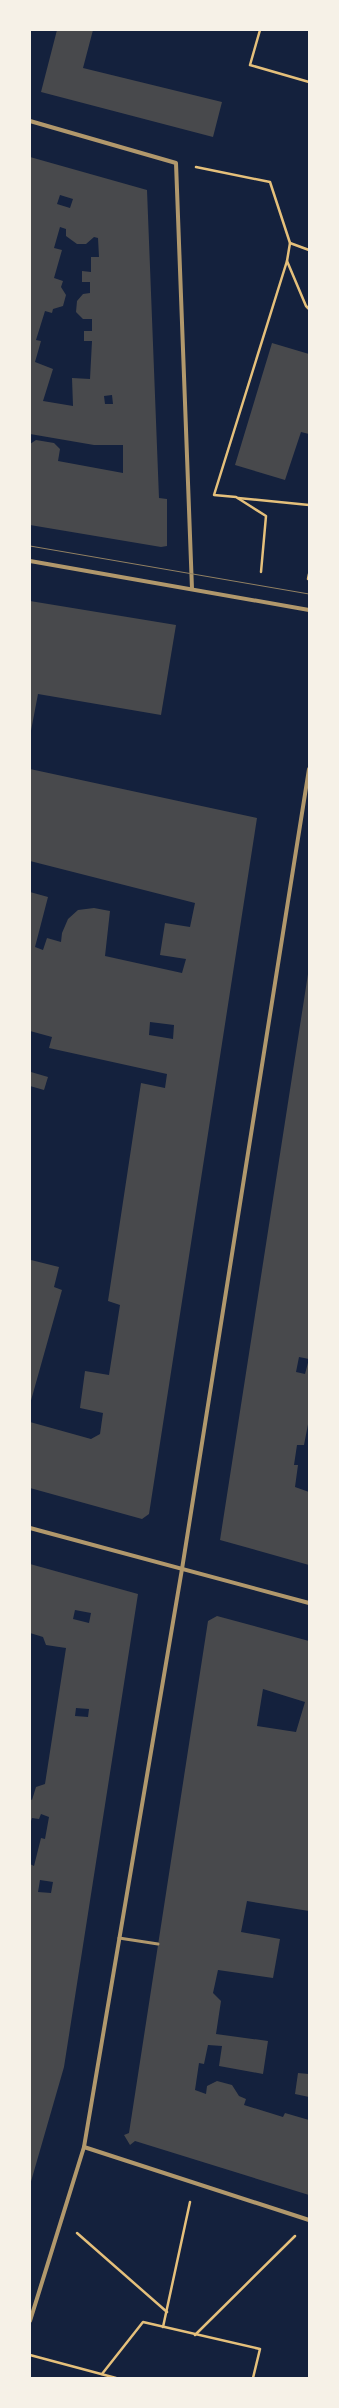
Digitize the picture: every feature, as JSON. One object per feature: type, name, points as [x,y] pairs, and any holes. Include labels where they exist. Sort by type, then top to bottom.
[{"type":"street","points":[[30,121],[176,163],[192,589]]},
{"type":"street","points":[[30,561],[309,610]]},
{"type":"street","points":[[30,2321],[84,2147],[182,1569],[309,769]]},
{"type":"street","points":[[30,1528],[309,1603]]},
{"type":"street","points":[[84,2147],[309,2220]]},
{"type":"lane","points":[[119,1938],[158,1944]]},
{"type":"path","points":[[260,30],[250,65],[309,82]]},
{"type":"path","points":[[176,163],[270,182],[290,243],[287,261],[214,495],[309,505]]},
{"type":"path","points":[[290,243],[309,250]]},
{"type":"path","points":[[287,261],[309,310]]},
{"type":"path","points":[[236,497],[266,516],[261,572]]},
{"type":"path","points":[[308,579],[309,574]]},
{"type":"path","points":[[163,2327],[195,2182]]},
{"type":"path","points":[[62,2220],[167,2312]]},
{"type":"path","points":[[195,2335],[299,2233]]},
{"type":"path","points":[[102,2374],[143,2322],[260,2350],[253,2378]]},
{"type":"path","points":[[30,2355],[116,2378]]},
{"type":"building","points":[[57,30],[93,30],[83,68],[222,102],[213,137],[41,92]]},
{"type":"building","points":[[30,157],[147,190],[159,498],[167,499],[167,546],[161,547],[30,525],[30,444],[36,440],[54,443],[60,449],[58,461],[123,473],[123,445],[94,445],[30,434]],"holes":[[[60,195],[73,199],[70,208],[57,204]],[[60,227],[66,229],[66,236],[77,244],[86,244],[94,237],[98,238],[99,257],[91,257],[91,272],[82,271],[82,282],[90,282],[90,293],[83,294],[77,301],[76,312],[83,319],[92,319],[92,331],[84,331],[84,341],[92,341],[90,379],[72,378],[73,406],[43,401],[53,369],[35,362],[41,341],[36,340],[45,311],[52,313],[53,309],[63,306],[66,295],[61,287],[63,281],[54,278],[62,250],[54,248]],[[112,395],[113,404],[105,404],[104,396]]]},
{"type":"building","points":[[272,343],[309,354],[309,434],[301,432],[285,480],[235,465]]},
{"type":"building","points":[[30,601],[176,625],[161,715],[38,694],[30,736]]},
{"type":"building","points":[[30,769],[257,818],[149,1514],[142,1519],[30,1488],[30,1422],[91,1439],[100,1434],[103,1413],[80,1408],[85,1371],[109,1375],[120,1305],[108,1301],[141,1083],[165,1088],[167,1074],[49,1048],[52,1037],[30,1031],[30,892],[48,897],[35,947],[43,950],[47,938],[61,942],[62,933],[68,919],[78,910],[94,908],[110,911],[105,956],[182,973],[186,959],[160,955],[165,923],[190,927],[195,903],[30,861]],"holes":[[[150,1022],[174,1025],[173,1039],[149,1035]]]},
{"type":"building","points":[[308,974],[309,1359],[299,1357],[296,1372],[305,1374],[309,1360],[309,1419],[304,1445],[297,1445],[294,1465],[298,1465],[295,1487],[309,1492],[309,1565],[220,1540]]},
{"type":"building","points":[[31,1072],[48,1077],[44,1090],[30,1086]]},
{"type":"building","points":[[31,1260],[59,1267],[54,1287],[62,1290],[30,1404]]},
{"type":"building","points":[[30,1564],[138,1594],[64,2067],[30,2185],[30,1864],[34,1866],[41,1838],[45,1839],[49,1817],[41,1814],[39,1819],[32,1818],[30,1824],[30,1799],[32,1800],[36,1787],[45,1784],[66,1648],[46,1645],[43,1637],[30,1633]],"holes":[[[75,1610],[91,1613],[89,1623],[73,1619]],[[76,1708],[89,1709],[88,1717],[75,1716]],[[40,1880],[53,1882],[51,1893],[38,1892]]]},
{"type":"building","points":[[217,1616],[309,1641],[309,1911],[247,1901],[241,1932],[280,1939],[273,1978],[218,1970],[213,1993],[221,2001],[216,2034],[268,2041],[263,2074],[219,2066],[222,2046],[208,2045],[204,2064],[199,2063],[195,2090],[206,2094],[207,2086],[217,2081],[232,2085],[239,2096],[246,2099],[244,2105],[283,2117],[285,2113],[309,2120],[309,2195],[135,2141],[130,2145],[124,2135],[129,2133],[208,1621]],"holes":[[[263,1689],[305,1702],[296,1732],[257,1726]]]},
{"type":"building","points":[[298,2073],[309,2074],[309,2097],[295,2094]]},
{"type":"tram line","points":[[30,546],[309,594]]}]
